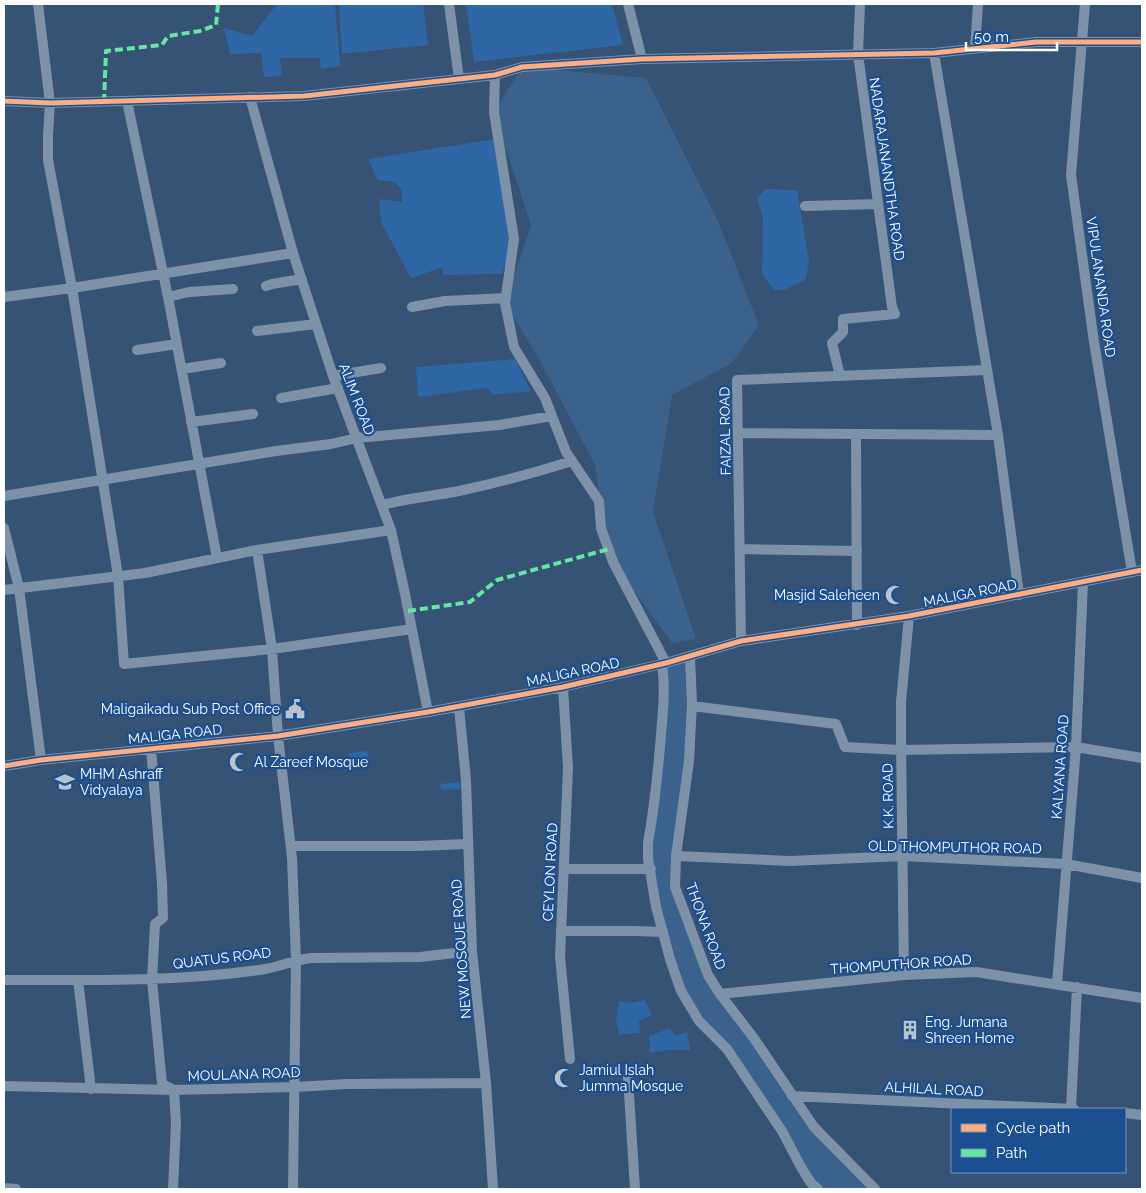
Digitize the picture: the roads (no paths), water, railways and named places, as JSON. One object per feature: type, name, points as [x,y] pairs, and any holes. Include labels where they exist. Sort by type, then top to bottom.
[{"type":"street","points":[[38,4],[50,103],[48,160],[72,288],[118,576],[124,664],[272,649],[412,629]]},
{"type":"street","points":[[449,4],[459,79]]},
{"type":"street","points":[[628,4],[642,59]]},
{"type":"street","name":"NADARAJANANDTHA ROAD","points":[[840,376],[832,343],[842,332],[842,319],[895,314],[892,307],[858,54],[860,4]]},
{"type":"street","points":[[975,48],[978,4]]},
{"type":"street","name":"VIPULANANDA ROAD","points":[[1085,4],[1072,175],[1094,342],[1137,571]]},
{"type":"street","points":[[4,102],[50,103],[304,96],[494,75],[522,67],[642,59],[934,53],[1036,42],[1142,42]]},
{"type":"street","points":[[934,53],[998,435],[1020,595]]},
{"type":"street","points":[[494,75],[494,112],[514,239],[505,303],[514,346],[545,398],[566,452],[599,501],[601,528],[613,562],[664,664],[664,700],[658,778],[648,843],[648,859],[656,907],[663,932],[681,991],[699,1021],[727,1049],[782,1131],[800,1167],[818,1189]]},
{"type":"street","name":"ALIM ROAD","points":[[250,97],[293,253],[316,324],[391,530],[428,712]]},
{"type":"street","points":[[127,101],[164,274],[217,558]]},
{"type":"street","points":[[805,206],[878,204]]},
{"type":"street","points":[[4,297],[293,253]]},
{"type":"street","points":[[266,286],[302,279]]},
{"type":"street","points":[[168,297],[189,292],[233,289]]},
{"type":"street","points":[[412,307],[445,301],[506,298]]},
{"type":"street","points":[[257,331],[316,324]]},
{"type":"street","points":[[137,350],[177,344]]},
{"type":"street","points":[[182,369],[221,363]]},
{"type":"street","points":[[334,376],[381,368]]},
{"type":"street","name":"FAIZAL ROAD","points":[[741,641],[737,380],[987,370]]},
{"type":"street","points":[[281,398],[338,388]]},
{"type":"street","points":[[192,422],[253,414]]},
{"type":"street","points":[[4,496],[199,463],[331,444],[357,438],[499,425],[552,416]]},
{"type":"street","points":[[738,433],[998,435]]},
{"type":"street","points":[[856,434],[857,625]]},
{"type":"street","points":[[382,505],[399,500],[457,492],[506,481],[572,461]]},
{"type":"street","points":[[4,528],[19,588],[41,760]]},
{"type":"street","points":[[4,590],[145,573],[257,550],[391,530]]},
{"type":"street","points":[[740,549],[857,551]]},
{"type":"street","points":[[257,550],[272,649],[278,736],[291,846],[296,960],[294,1189]]},
{"type":"street","name":"MALIGA ROAD","points":[[4,766],[41,760],[278,736],[428,712],[563,687],[664,664],[741,641],[909,616],[1137,571]]},
{"type":"street","name":"KALYANA ROAD","points":[[1058,984],[1076,748],[1083,582]]},
{"type":"street","name":"K.K. ROAD","points":[[904,975],[901,750],[902,702],[909,616]]},
{"type":"street","name":"THONA ROAD","points":[[690,657],[692,706],[689,761],[676,856],[676,886],[708,975],[720,994],[753,1037],[814,1127],[875,1189]]},
{"type":"street","name":"CEYLON ROAD","points":[[563,687],[568,768],[560,958],[570,1059]]},
{"type":"street","name":"NEW MOSQUE ROAD","points":[[459,706],[466,780],[472,951],[486,1083],[493,1189]]},
{"type":"street","points":[[692,706],[836,724],[845,748],[901,750],[1076,748],[1142,758]]},
{"type":"street","points":[[151,748],[163,918],[155,924],[152,980],[162,1084],[174,1090],[176,1123],[173,1189]]},
{"type":"street","points":[[291,846],[468,844]]},
{"type":"street","name":"OLD THOMPUTHOR ROAD","points":[[676,856],[790,861],[903,856],[1066,864],[1142,878]]},
{"type":"street","points":[[564,869],[651,869]]},
{"type":"street","points":[[561,931],[663,932]]},
{"type":"street","name":"QUATUS ROAD","points":[[4,980],[152,980],[261,970],[296,960],[311,958],[420,957],[472,951]]},
{"type":"street","name":"THOMPUTHOR ROAD","points":[[720,994],[904,975],[976,972],[1142,998]]},
{"type":"street","points":[[78,980],[91,1089]]},
{"type":"street","points":[[1072,1108],[1077,987]]},
{"type":"street","points":[[628,1078],[635,1189]]},
{"type":"street","name":"MOULANA ROAD","points":[[4,1086],[174,1090],[347,1084],[486,1083]]},
{"type":"street","name":"ALHILAL ROAD","points":[[792,1096],[1050,1108]]},
{"type":"street","points":[[1126,1113],[1142,1115]]},
{"type":"street","points":[[4,1188],[16,1189]]},
{"type":"place","name":"Masjid Saleheen","points":[[895,595]]},
{"type":"place","name":"Maligaikadu Sub Post Office","points":[[295,709]]},
{"type":"place","name":"Al Zareef Mosque","points":[[239,762]]},
{"type":"place","name":"MHM Ashraff Vidyalaya","points":[[65,782]]},
{"type":"place","name":"Eng. Jumana Shreen Home","points":[[910,1030]]},
{"type":"place","name":"Jamiul Islah Jumma Mosque","points":[[564,1078]]}]
